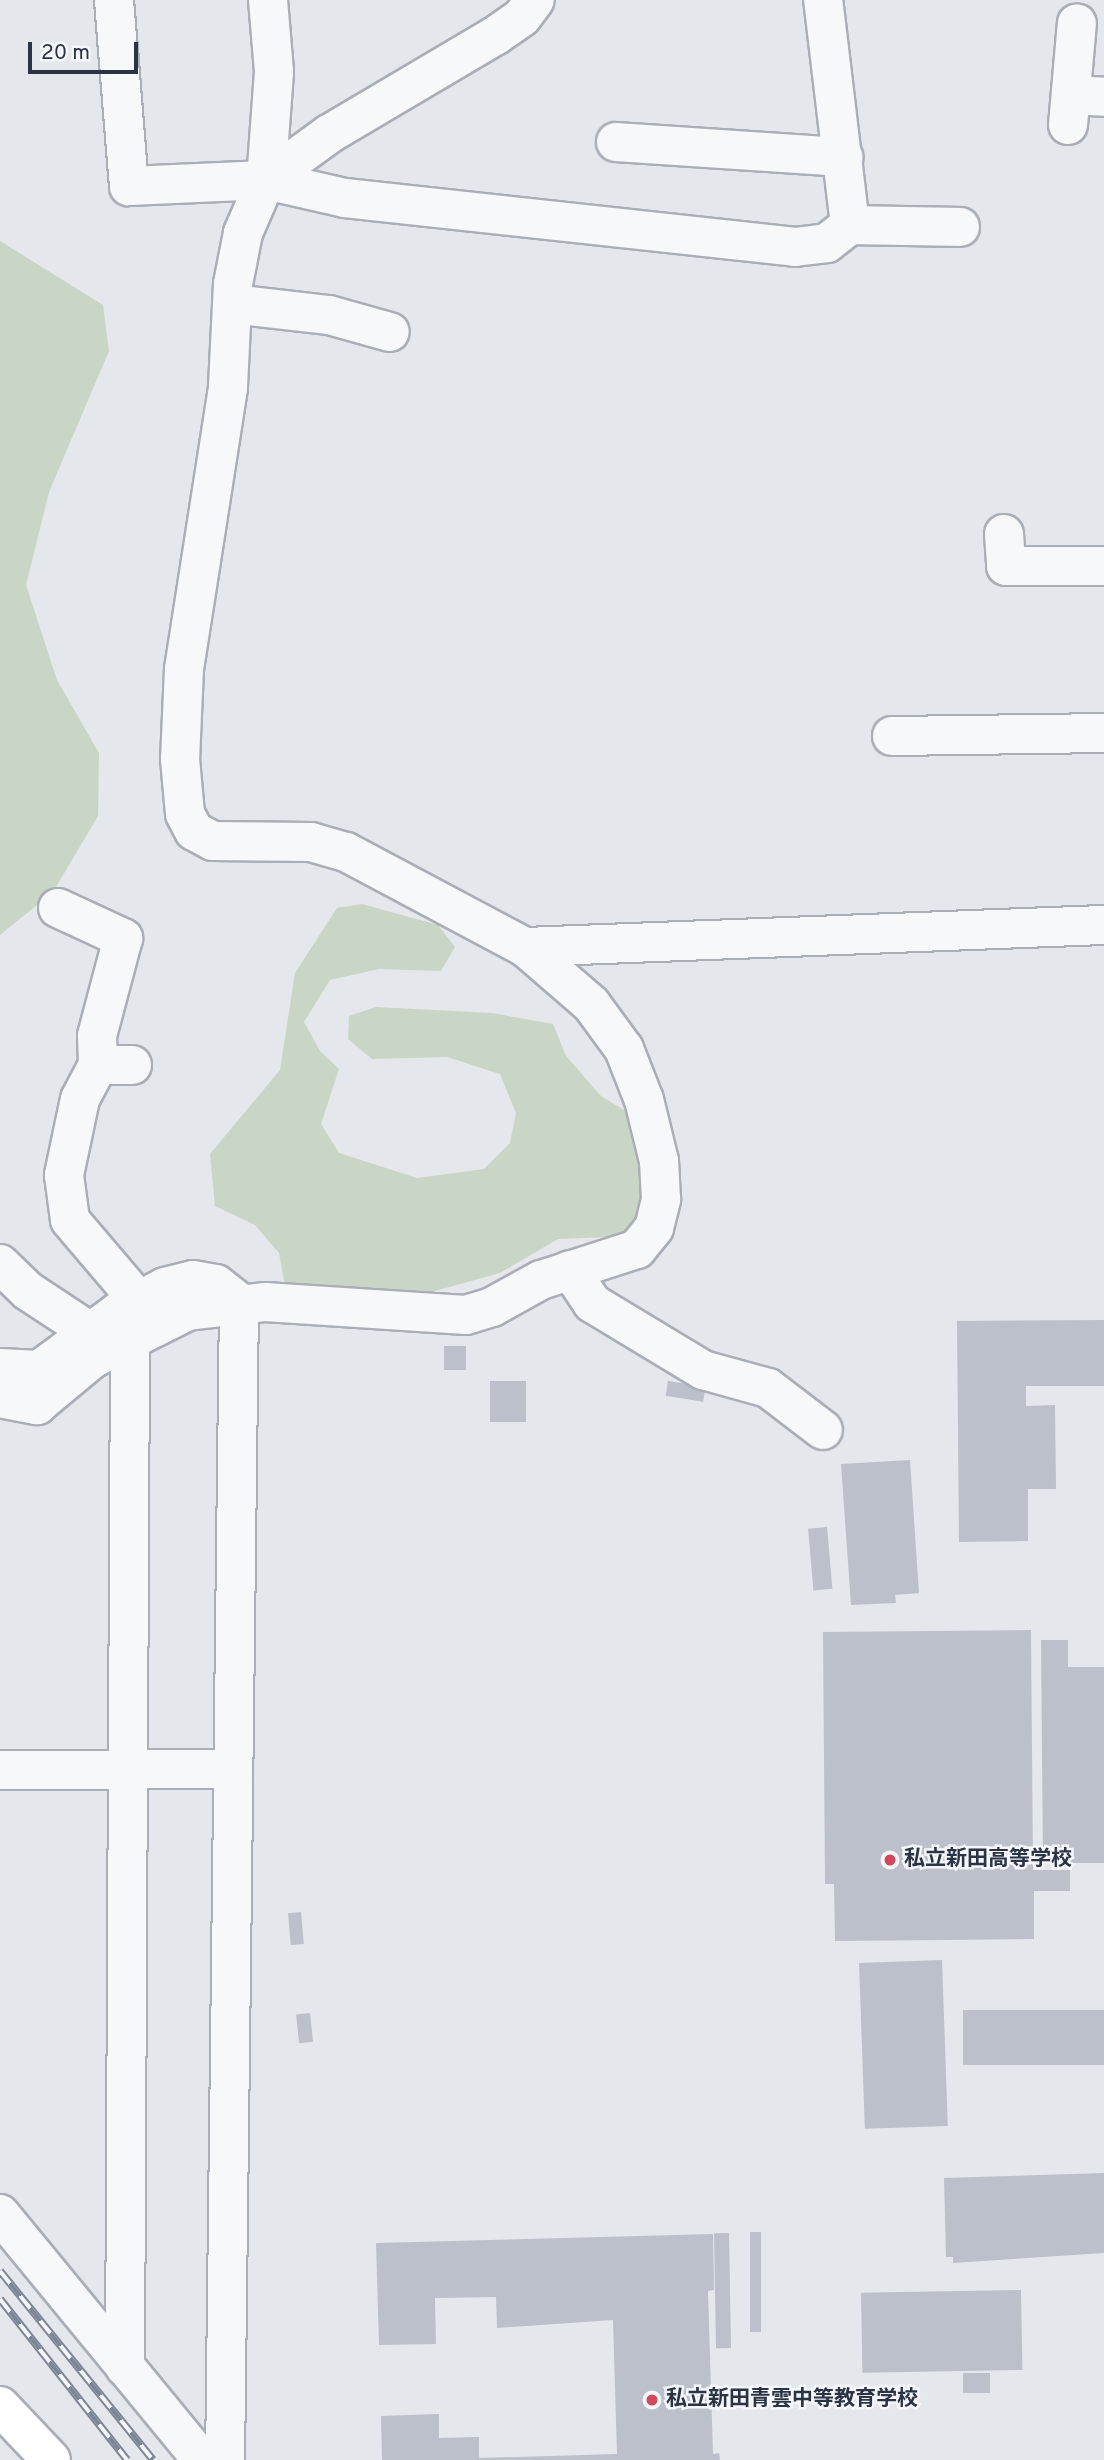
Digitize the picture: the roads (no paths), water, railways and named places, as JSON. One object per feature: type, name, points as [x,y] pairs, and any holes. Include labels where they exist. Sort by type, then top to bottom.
[{"type":"street","points":[[114,0],[129,186],[266,180],[345,198],[795,247],[827,243],[850,225],[960,227]]},
{"type":"street","points":[[0,1398],[37,1405],[92,1360],[165,1287],[193,1280],[216,1284],[239,1302],[466,1315],[570,1270],[637,1249],[654,1228],[661,1199],[659,1161],[644,1100],[624,1049],[591,1004],[525,947],[346,852],[311,842],[213,841],[194,831],[185,814],[180,760],[184,668],[228,388],[232,304],[243,233],[266,180],[274,72],[268,0]]},
{"type":"street","points":[[266,180],[329,134],[495,36],[522,17],[535,0]]},
{"type":"street","points":[[823,0],[844,157],[850,225]]},
{"type":"street","points":[[1077,23],[1081,106]]},
{"type":"street","points":[[616,142],[844,157]]},
{"type":"street","points":[[232,304],[319,313],[390,332]]},
{"type":"street","points":[[1004,534],[1006,566],[1104,566]]},
{"type":"street","points":[[892,736],[1104,733]]},
{"type":"street","points":[[58,908],[123,938],[97,1036],[115,1065],[80,1100],[64,1175],[70,1220],[135,1319],[125,2367]]},
{"type":"street","points":[[525,947],[1104,925]]},
{"type":"street","points":[[0,1264],[28,1290],[92,1333]]},
{"type":"street","points":[[570,1270],[582,1290],[603,1310],[703,1370],[768,1388],[823,1430]]},
{"type":"street","points":[[225,2460],[239,1302]]},
{"type":"street","points":[[0,1368],[38,1370],[92,1333],[135,1319]]},
{"type":"street","points":[[0,1770],[233,1769]]},
{"type":"street","points":[[0,2214],[202,2460]]},
{"type":"street","points":[[0,2406],[51,2460]]},
{"type":"railway","points":[[0,2271],[153,2460]]},
{"type":"railway","points":[[0,2299],[127,2460]]},
{"type":"place","name":"私立新田高等学校","points":[[890,1860]]},
{"type":"place","name":"私立新田青雲中等教育学校","points":[[652,2400]]}]
